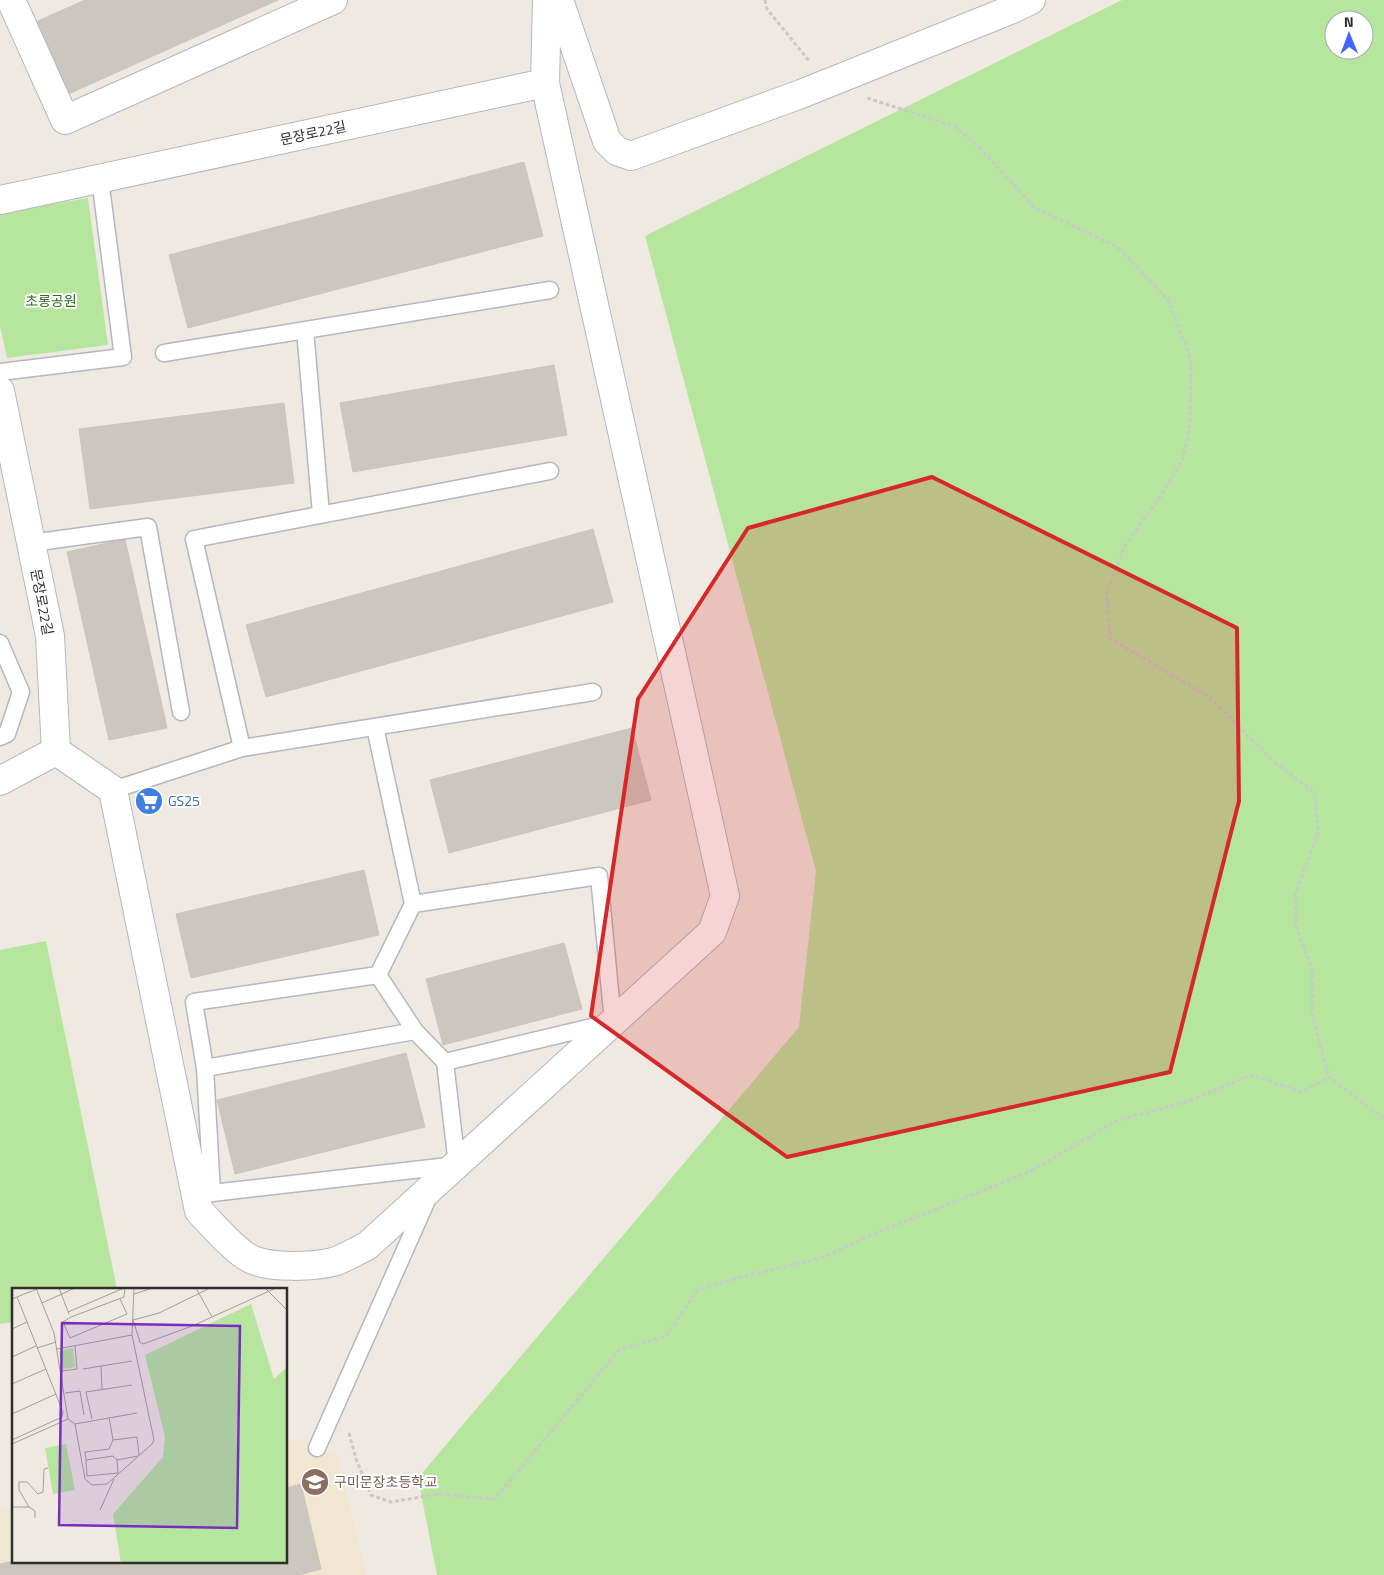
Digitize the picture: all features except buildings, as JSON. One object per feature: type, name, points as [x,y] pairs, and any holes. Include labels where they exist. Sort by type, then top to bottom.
[{"type":"street","points":[[11,0],[65,120],[333,0]]},
{"type":"street","points":[[0,781],[56,751],[113,790],[199,1211],[228,1241],[252,1260],[283,1266],[312,1265],[334,1262],[367,1246],[712,932],[725,896],[545,83],[547,0]]},
{"type":"street","points":[[558,0],[607,142],[618,151],[631,156],[835,80],[1031,0]]},
{"type":"street","name":"문장로22길","points":[[0,200],[545,83]]},
{"type":"street","name":"문장로22길","points":[[0,392],[50,636],[56,751]]},
{"type":"lane","points":[[0,372],[124,357],[100,179]]},
{"type":"lane","points":[[164,353],[550,290]]},
{"type":"lane","points":[[305,330],[322,514]]},
{"type":"lane","points":[[242,748],[194,539],[550,471]]},
{"type":"lane","points":[[31,543],[148,528],[180,712]]},
{"type":"lane","points":[[0,643],[21,692],[7,734],[0,737]]},
{"type":"lane","points":[[113,790],[242,748],[593,692]]},
{"type":"lane","points":[[375,727],[413,904],[378,975]]},
{"type":"lane","points":[[413,904],[599,876],[613,1022],[445,1062]]},
{"type":"lane","points":[[378,975],[415,1031],[445,1062],[457,1165],[212,1193],[205,1068],[194,1002],[378,975]]},
{"type":"lane","points":[[205,1068],[415,1031]]},
{"type":"lane","points":[[317,1448],[433,1187]]},
{"type":"path","points":[[765,0],[767,9],[788,37],[818,71],[873,101],[954,126],[981,149],[1035,208],[1118,247],[1168,300],[1192,360],[1190,424],[1183,459],[1160,498],[1126,544],[1107,590],[1110,638],[1209,698],[1274,762],[1315,794],[1318,833],[1295,895],[1297,930],[1314,971],[1312,1014],[1329,1077],[1384,1119]]},
{"type":"path","points":[[340,1397],[356,1459],[371,1495],[391,1502],[439,1494],[495,1499],[619,1350],[666,1336],[698,1290],[826,1257],[869,1236],[1029,1172],[1116,1121],[1186,1102],[1251,1075],[1302,1092],[1329,1077]]},
{"type":"highlighted area","points":[[932,477],[1237,628],[1239,801],[1170,1072],[787,1157],[591,1016],[638,699],[748,528]]},
{"type":"shaded area","name":"구미문장초등학교","points":[[295,1439],[338,1456],[366,1575],[0,1575],[0,1510],[12,1508],[12,1562],[288,1562],[288,1441]]},
{"type":"green space","points":[[1122,0],[1384,0],[1384,1575],[437,1575],[418,1478],[799,1027],[816,871],[645,236]]},
{"type":"green space","name":"초롱공원","points":[[88,198],[108,345],[7,358],[0,326],[0,213]]},
{"type":"green space","points":[[46,941],[117,1288],[12,1288],[12,1322],[0,1324],[0,950]]},
{"type":"place","name":"GS25","points":[[149,801]]},
{"type":"place","name":"구미문장초등학교","points":[[315,1482]]}]
